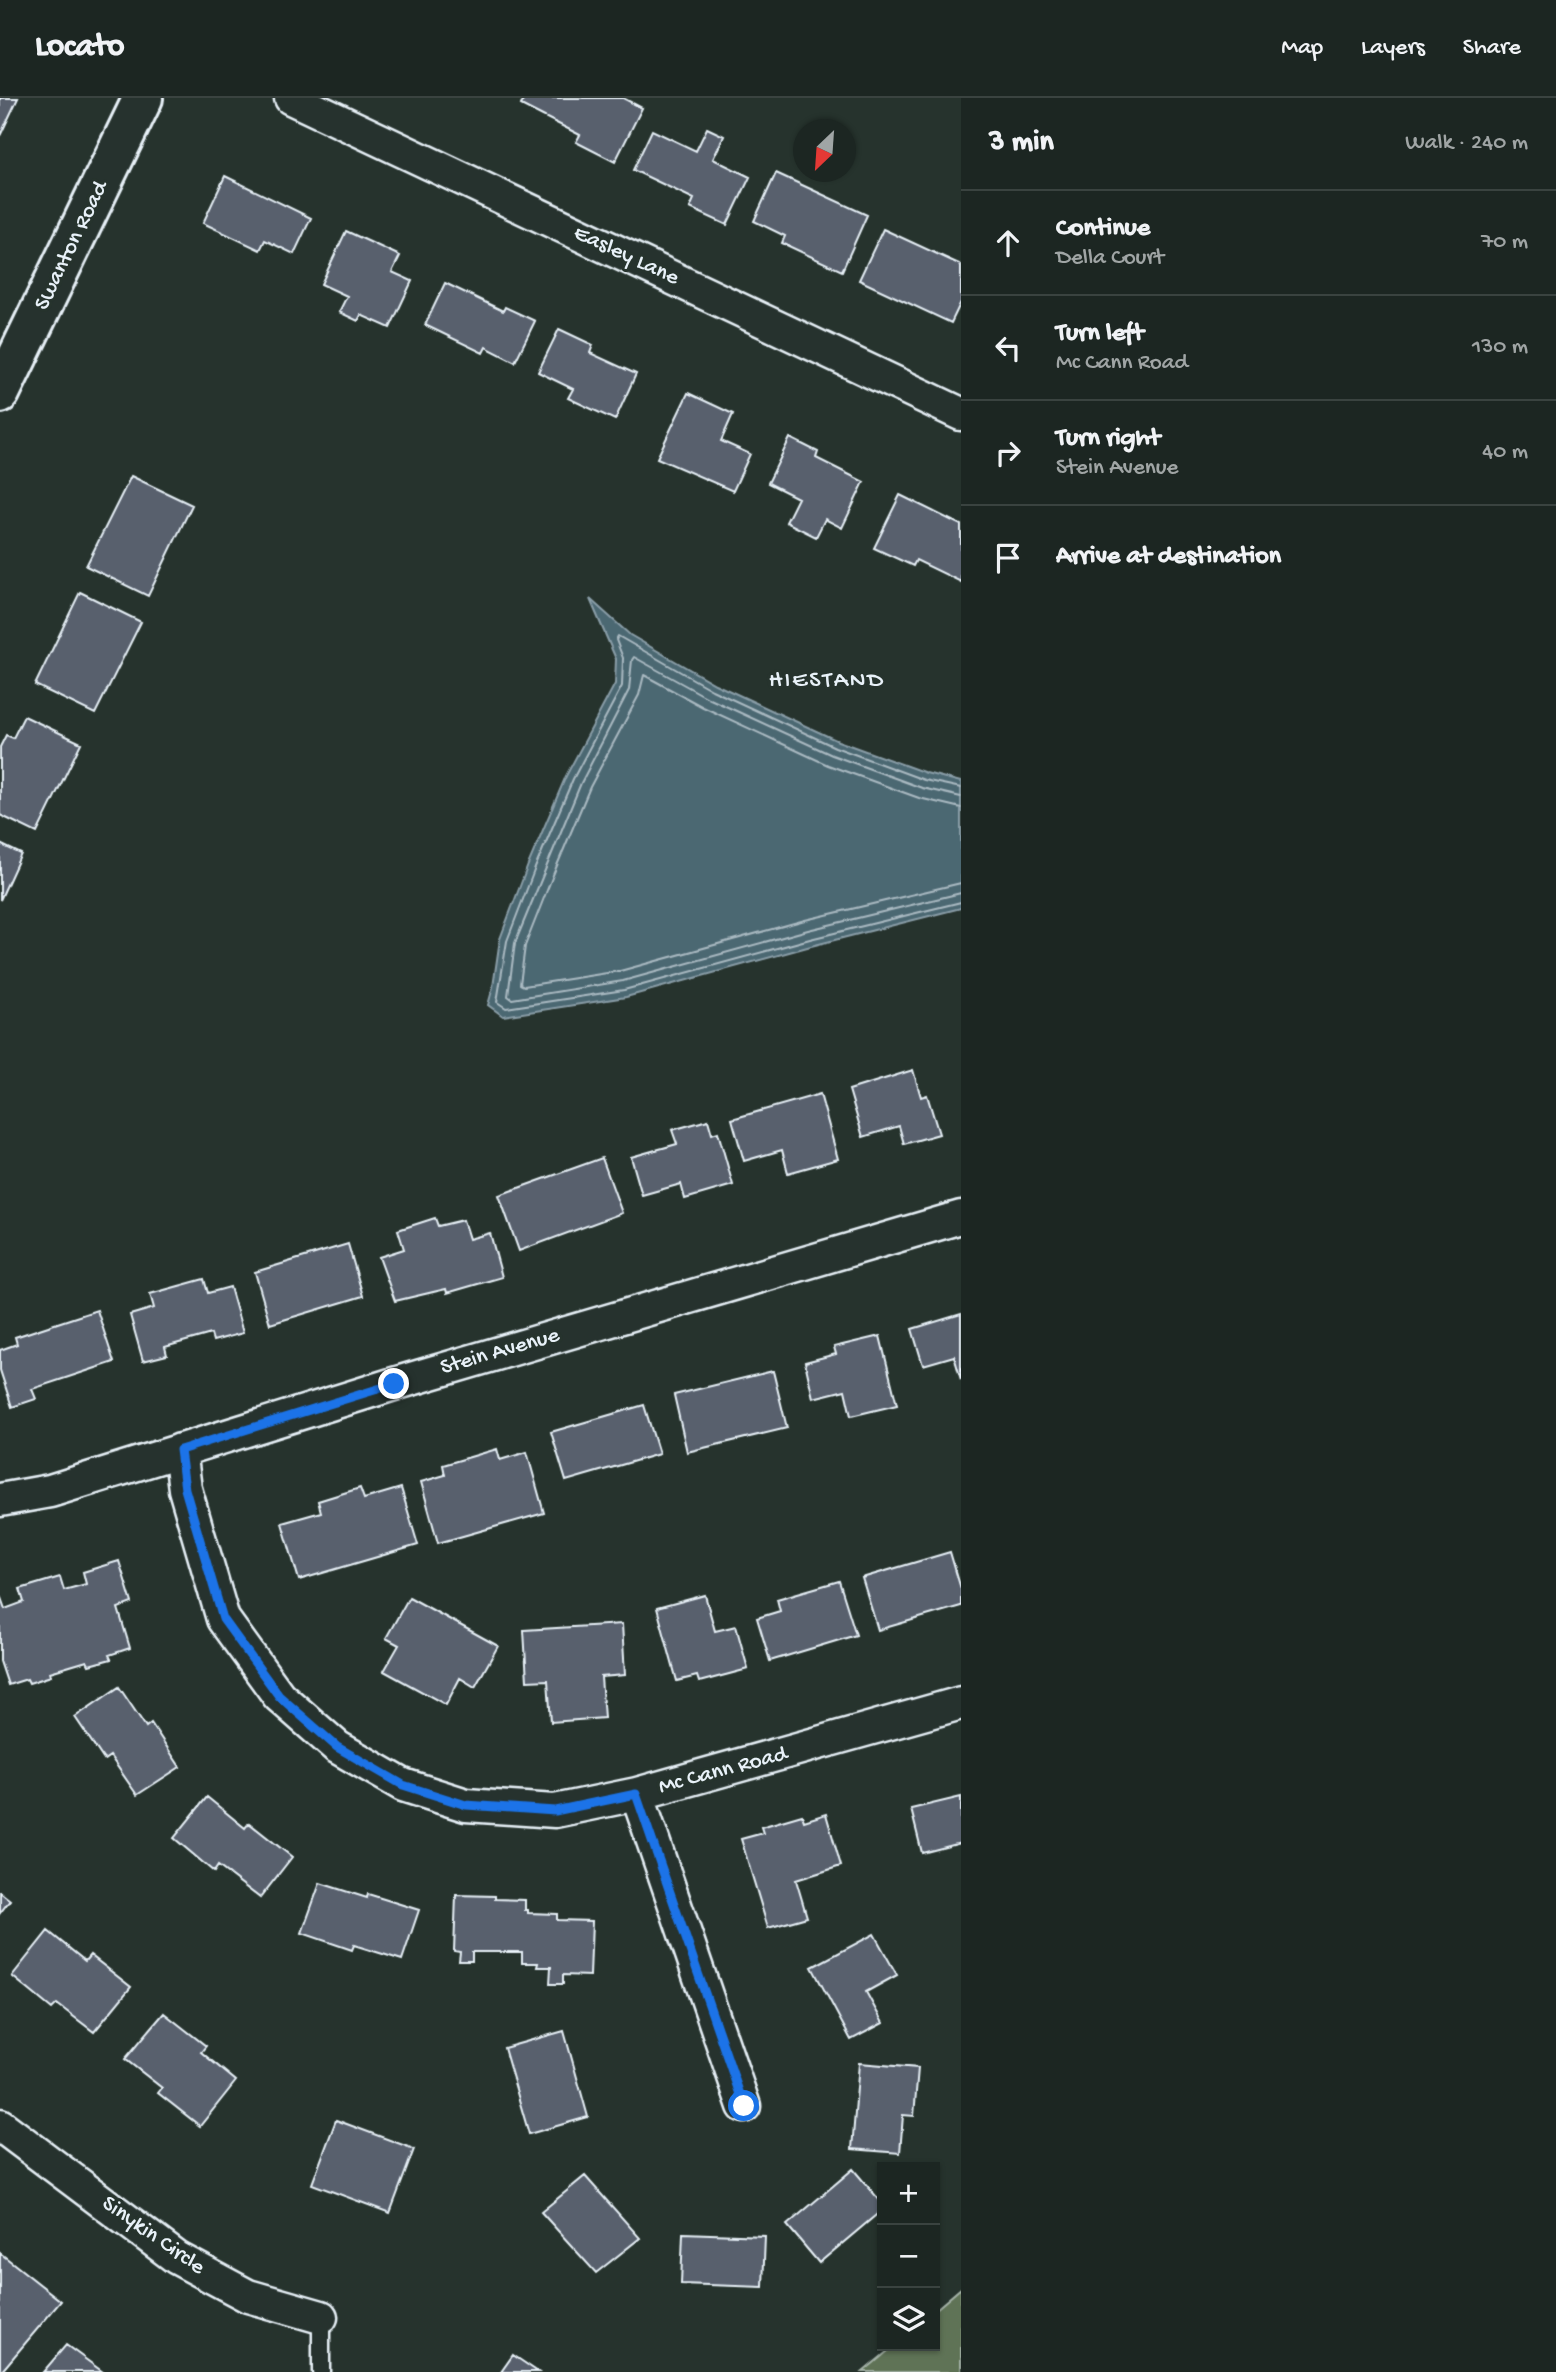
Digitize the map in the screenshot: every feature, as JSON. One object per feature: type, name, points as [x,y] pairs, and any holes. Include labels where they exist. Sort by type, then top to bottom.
[{"type":"street","name":"Swanton Road","points":[[0,393],[143,98]]},
{"type":"street","name":"Easley Lane","points":[[291,98],[961,414]]},
{"type":"street","name":"Stein Avenue","points":[[0,1500],[50,1491],[394,1384],[961,1217]]},
{"type":"street","name":"Mc Cann Road","points":[[180,1450],[185,1489],[223,1619],[279,1696],[337,1747],[403,1785],[466,1805],[555,1811],[636,1794],[961,1703]]},
{"type":"street","points":[[636,1794],[744,2106]]},
{"type":"street","name":"Sinykin Circle","points":[[0,2125],[177,2259],[248,2296],[321,2317]]},
{"type":"lane","points":[[321,2317],[321,2372]]},
{"type":"green space","points":[[961,2288],[961,2372],[863,2372],[888,2351],[940,2351],[940,2306]]},
{"type":"water","points":[[590,599],[630,635],[715,684],[838,741],[926,773],[961,782],[961,908],[626,997],[503,1016],[488,1005],[500,939],[528,865],[566,776],[615,684],[616,659]]},
{"type":"building","points":[[0,98],[18,98],[0,136]]},
{"type":"building","points":[[524,98],[623,98],[642,108],[615,162],[576,142],[580,135],[521,105]]},
{"type":"building","points":[[707,128],[724,136],[713,159],[750,177],[727,225],[690,208],[694,199],[633,170],[652,130],[696,151]]},
{"type":"building","points":[[776,173],[867,215],[842,271],[782,243],[785,236],[754,221]]},
{"type":"building","points":[[225,176],[311,218],[294,254],[265,240],[260,250],[203,223]]},
{"type":"building","points":[[883,229],[961,265],[961,302],[951,323],[859,280]]},
{"type":"building","points":[[346,231],[400,256],[392,272],[412,281],[390,328],[361,315],[358,321],[339,312],[347,296],[321,284]]},
{"type":"building","points":[[445,283],[503,311],[505,307],[535,321],[515,362],[486,347],[483,353],[425,325]]},
{"type":"building","points":[[559,329],[593,345],[590,353],[636,374],[615,420],[568,398],[573,389],[538,372]]},
{"type":"building","points":[[688,393],[733,414],[721,441],[750,454],[733,491],[657,458]]},
{"type":"building","points":[[790,438],[818,452],[816,458],[864,482],[842,528],[825,519],[816,537],[786,522],[798,498],[768,483]]},
{"type":"building","points":[[131,476],[192,505],[148,596],[86,566]]},
{"type":"building","points":[[900,495],[961,525],[961,582],[916,560],[913,566],[874,548]]},
{"type":"building","points":[[80,592],[141,622],[95,714],[35,685]]},
{"type":"building","points":[[24,716],[81,743],[37,833],[0,815],[0,747],[6,735],[13,738]]},
{"type":"building","points":[[0,844],[21,854],[0,900]]},
{"type":"building","points":[[913,1070],[921,1097],[927,1095],[939,1134],[904,1144],[899,1126],[863,1137],[849,1090]]},
{"type":"building","points":[[820,1094],[838,1159],[788,1173],[782,1150],[744,1161],[732,1119]]},
{"type":"building","points":[[708,1120],[712,1134],[718,1132],[733,1185],[685,1199],[681,1184],[642,1195],[631,1157],[677,1144],[672,1130]]},
{"type":"building","points":[[602,1158],[622,1213],[519,1251],[499,1195]]},
{"type":"building","points":[[435,1218],[438,1226],[463,1220],[469,1239],[490,1233],[502,1277],[447,1293],[446,1289],[395,1301],[379,1257],[404,1249],[398,1230]]},
{"type":"building","points":[[348,1244],[363,1296],[270,1324],[255,1272]]},
{"type":"building","points":[[204,1279],[208,1293],[230,1287],[243,1333],[213,1341],[211,1334],[165,1347],[167,1355],[143,1361],[130,1315],[154,1308],[150,1294]]},
{"type":"building","points":[[97,1310],[114,1362],[32,1389],[36,1399],[12,1407],[0,1370],[0,1350],[17,1344],[15,1337]]},
{"type":"building","points":[[961,1314],[961,1380],[954,1356],[923,1365],[912,1329]]},
{"type":"building","points":[[880,1336],[897,1405],[851,1416],[845,1390],[813,1398],[805,1362],[836,1354],[834,1347]]},
{"type":"building","points":[[773,1371],[787,1428],[687,1452],[674,1395]]},
{"type":"building","points":[[644,1405],[659,1454],[566,1481],[551,1432]]},
{"type":"building","points":[[497,1449],[500,1460],[527,1452],[544,1513],[438,1543],[421,1482],[445,1475],[443,1465]]},
{"type":"building","points":[[360,1488],[364,1499],[401,1488],[418,1545],[299,1580],[282,1523],[321,1512],[318,1501]]},
{"type":"building","points":[[950,1552],[961,1589],[961,1606],[878,1630],[862,1578]]},
{"type":"building","points":[[119,1561],[132,1603],[118,1608],[130,1648],[109,1655],[111,1659],[89,1665],[87,1661],[50,1672],[51,1676],[29,1683],[27,1679],[8,1685],[0,1661],[0,1595],[5,1609],[24,1602],[20,1589],[60,1577],[64,1590],[86,1584],[83,1572]]},
{"type":"building","points":[[839,1581],[856,1635],[770,1661],[757,1618],[780,1611],[777,1599]]},
{"type":"building","points":[[705,1595],[715,1631],[736,1626],[748,1669],[699,1682],[697,1676],[677,1681],[657,1608]]},
{"type":"building","points":[[409,1597],[498,1646],[475,1687],[460,1678],[446,1705],[384,1671],[399,1645],[386,1638]]},
{"type":"building","points":[[622,1624],[625,1675],[601,1677],[604,1718],[551,1722],[548,1680],[527,1681],[524,1630]]},
{"type":"building","points":[[119,1687],[146,1727],[151,1723],[180,1767],[137,1795],[110,1756],[104,1760],[75,1717]]},
{"type":"building","points":[[207,1797],[245,1828],[249,1823],[292,1857],[260,1898],[218,1866],[214,1872],[174,1838]]},
{"type":"building","points":[[961,1797],[961,1843],[922,1853],[911,1809]]},
{"type":"building","points":[[826,1814],[841,1866],[796,1880],[807,1917],[768,1928],[741,1839],[763,1833],[761,1827],[802,1815],[804,1821]]},
{"type":"building","points":[[320,1883],[367,1898],[368,1894],[419,1910],[402,1960],[354,1945],[352,1950],[302,1933]]},
{"type":"building","points":[[0,1892],[10,1900],[0,1913]]},
{"type":"building","points":[[456,1895],[525,1900],[525,1910],[528,1910],[528,1913],[557,1914],[557,1920],[592,1921],[590,1976],[563,1975],[563,1984],[550,1984],[551,1967],[537,1967],[538,1963],[522,1963],[522,1952],[472,1952],[472,1961],[459,1961],[460,1952],[454,1951]]},
{"type":"building","points":[[48,1931],[85,1961],[90,1955],[131,1987],[94,2032],[57,2004],[52,2009],[12,1976]]},
{"type":"building","points":[[874,1934],[897,1975],[866,1992],[883,2023],[851,2040],[812,1967]]},
{"type":"building","points":[[164,2013],[206,2046],[201,2052],[236,2081],[200,2126],[158,2093],[162,2088],[125,2059]]},
{"type":"building","points":[[564,2031],[588,2117],[529,2134],[504,2048]]},
{"type":"building","points":[[859,2063],[918,2068],[914,2116],[903,2115],[900,2153],[852,2149]]},
{"type":"building","points":[[336,2120],[414,2149],[390,2213],[312,2184]]},
{"type":"building","points":[[853,2169],[877,2197],[877,2214],[819,2263],[787,2225]]},
{"type":"building","points":[[585,2176],[640,2238],[596,2273],[541,2212]]},
{"type":"building","points":[[683,2233],[765,2236],[763,2287],[681,2284]]},
{"type":"building","points":[[0,2253],[61,2301],[1,2372],[0,2372]]},
{"type":"building","points":[[66,2345],[103,2372],[43,2372]]},
{"type":"building","points":[[513,2355],[538,2372],[501,2372]]},
{"type":"district","name":"HIESTAND","points":[[827,681]]},
{"type":"route","points":[[394,1384],[180,1450],[185,1489],[223,1619],[279,1696],[337,1747],[403,1785],[466,1805],[555,1811],[636,1794],[744,2106]]}]
